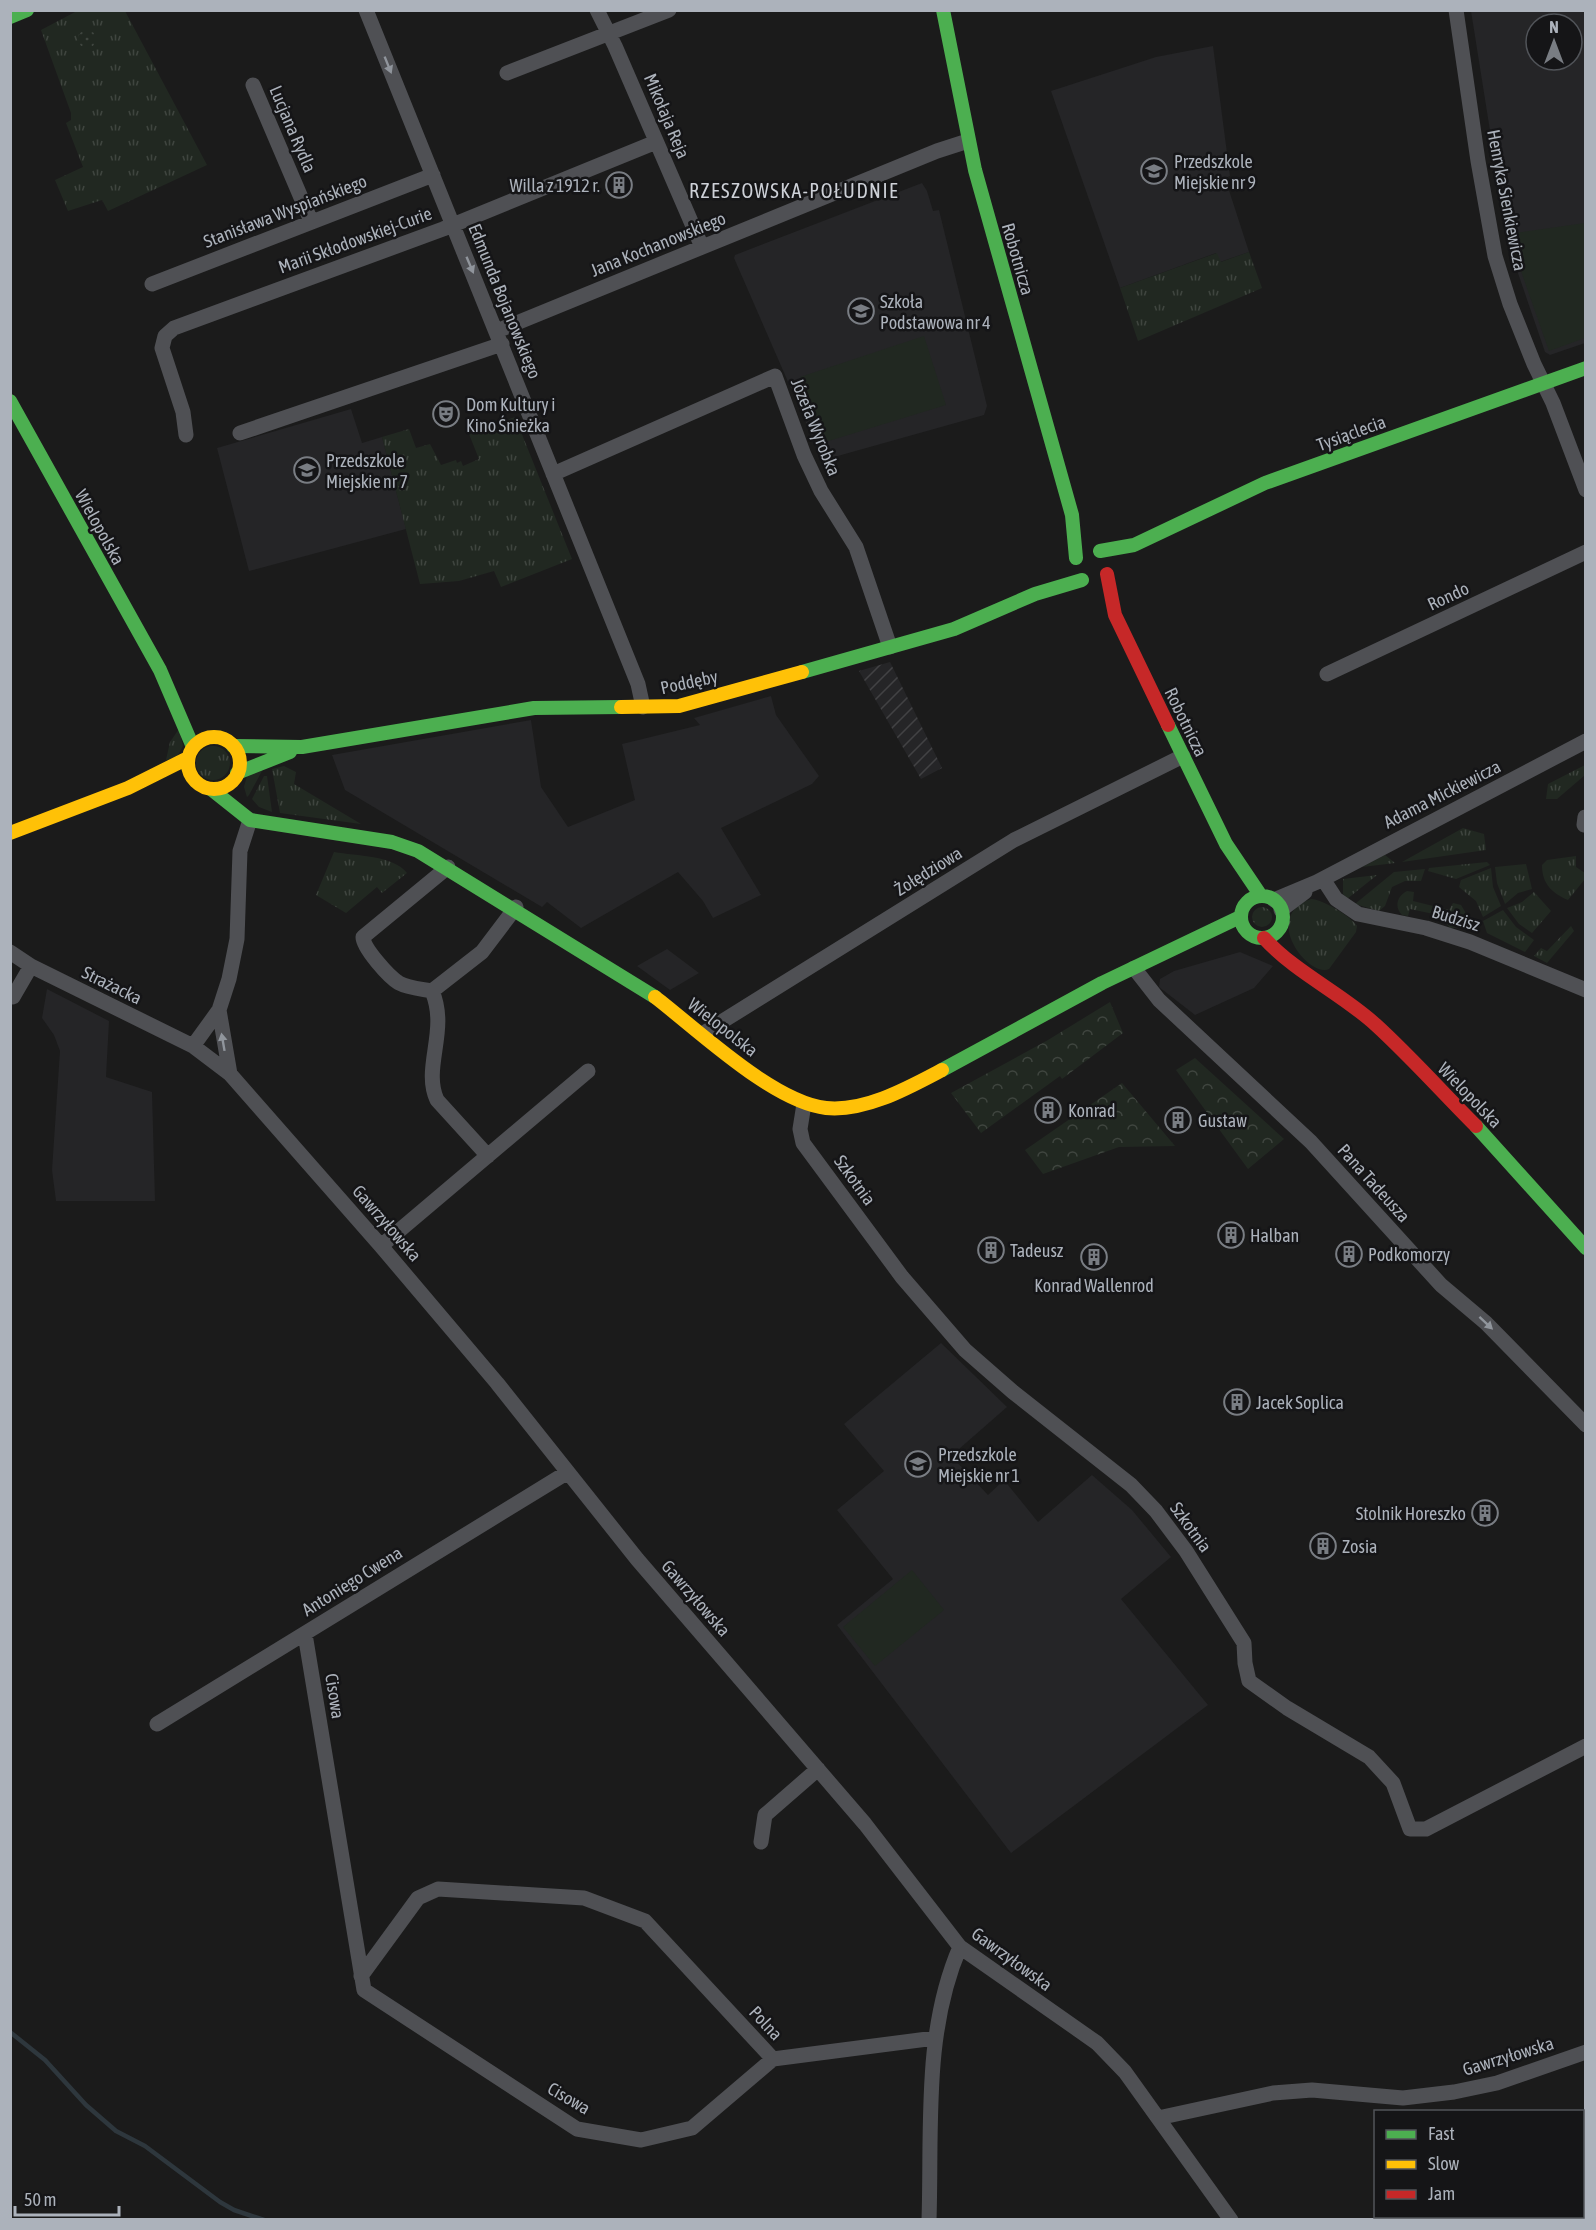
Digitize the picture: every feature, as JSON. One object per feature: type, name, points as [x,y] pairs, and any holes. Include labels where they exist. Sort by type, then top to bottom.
[{"type":"street","points":[[10,18],[27,10]]},
{"type":"street","name":"Edmunda Bojanowskiego","points":[[366,10],[500,337],[638,684],[643,707]]},
{"type":"street","name":"Mikołaja Reja","points":[[597,10],[615,46],[702,247]]},
{"type":"street","points":[[507,73],[669,10]]},
{"type":"street","name":"Robotnicza","points":[[943,10],[968,141],[1072,515],[1075,562]]},
{"type":"street","name":"Henryka Sienkiewicza","points":[[1456,10],[1478,161],[1495,256],[1510,304],[1553,403],[1586,490]]},
{"type":"street","name":"Lucjana Rydla","points":[[253,85],[311,221]]},
{"type":"street","name":"Jana Kochanowskiego","points":[[240,433],[500,337],[702,247],[968,141]]},
{"type":"street","name":"Marii Skłodowskiej-Curie","points":[[186,435],[183,412],[162,348],[165,336],[174,328],[453,225],[656,142]]},
{"type":"street","name":"Stanisława Wyspiańskiego","points":[[152,284],[433,175]]},
{"type":"street","name":"Tysiąclecia","points":[[1098,550],[1134,545],[1265,483],[1586,368]]},
{"type":"street","name":"Józefa Wyrobka","points":[[553,474],[775,376],[820,491],[856,547],[890,647]]},
{"type":"street","name":"Wielopolska","points":[[12,405],[160,670],[191,752]]},
{"type":"street","name":"Robotnicza","points":[[1072,515],[1098,550]]},
{"type":"street","name":"Tysiąclecia","points":[[1108,572],[1134,545]]},
{"type":"street","points":[[1084,550],[1098,550],[1108,559],[1108,572],[1099,582],[1084,581],[1075,562],[1084,550]]},
{"type":"street","name":"Rondo","points":[[1327,674],[1586,552]]},
{"type":"street","name":"Poddęby","points":[[1035,594],[1075,562]]},
{"type":"street","name":"Robotnicza","points":[[1108,572],[1115,615],[1226,844],[1243,910]]},
{"type":"street","name":"Robotnicza","points":[[1084,581],[1115,615]]},
{"type":"street","name":"Poddęby","points":[[233,746],[302,747],[534,708],[679,706],[954,629],[1035,594],[1084,581]]},
{"type":"street","name":"Wielopolska","points":[[160,670],[212,737]]},
{"type":"street","points":[[10,833],[49,816],[128,788],[191,752],[212,737],[224,739],[233,746],[239,759],[236,776],[250,820],[240,851],[237,939],[219,1010],[193,1046]]},
{"type":"street","name":"Adama Mickiewicza","points":[[1272,902],[1320,881],[1586,741]]},
{"type":"street","name":"Poddęby","points":[[236,776],[302,747]]},
{"type":"street","points":[[191,752],[190,773],[194,779],[211,789],[226,785],[236,776]]},
{"type":"street","name":"Żołędziowa","points":[[702,1034],[1014,840],[1183,756]]},
{"type":"street","points":[[128,788],[194,779]]},
{"type":"street","name":"Wielopolska","points":[[211,789],[233,809],[250,820],[392,842],[418,851],[516,907],[643,987],[769,1086],[804,1104],[842,1108],[884,1098],[920,1082],[1134,968],[1177,950],[1247,932]]},
{"type":"street","points":[[10,840],[49,816]]},
{"type":"street","name":"Robotnicza","points":[[1226,844],[1272,902]]},
{"type":"street","points":[[432,991],[398,982],[373,957],[363,942],[363,937],[447,867]]},
{"type":"street","name":"Budzisz","points":[[1320,881],[1336,899],[1358,914],[1426,928],[1470,942],[1586,990]]},
{"type":"street","points":[[1272,902],[1282,919],[1279,930],[1264,938],[1247,932],[1243,910],[1272,902]]},
{"type":"street","points":[[432,991],[482,952],[516,907]]},
{"type":"street","name":"Wielopolska","points":[[1177,950],[1243,910]]},
{"type":"street","name":"Wielopolska","points":[[1279,930],[1316,979]]},
{"type":"street","name":"Wielopolska","points":[[1264,938],[1282,958],[1316,979],[1376,1025],[1479,1130],[1586,1248]]},
{"type":"street","name":"Strażacka","points":[[12,952],[31,966],[193,1046]]},
{"type":"street","points":[[10,995],[13,997],[31,966]]},
{"type":"street","name":"Pana Tadeusza","points":[[1134,968],[1159,1000],[1311,1142],[1441,1285],[1486,1323],[1585,1425]]},
{"type":"street","points":[[432,991],[440,1021],[432,1081],[434,1092],[437,1100],[488,1156]]},
{"type":"street","points":[[219,1010],[230,1074]]},
{"type":"street","name":"Gawrzyłowska","points":[[193,1046],[230,1074],[381,1246],[637,1559],[873,1834],[960,1947],[1097,2043],[1125,2072],[1231,2220]]},
{"type":"street","points":[[381,1246],[588,1071]]},
{"type":"street","name":"Szkotnia","points":[[804,1104],[800,1129],[803,1143],[928,1310],[973,1357],[1131,1485],[1156,1511],[1186,1551],[1244,1643],[1245,1663],[1250,1680],[1287,1708],[1369,1757],[1393,1783],[1410,1829],[1426,1829],[1586,1746]]},
{"type":"street","name":"Antoniego Cwena","points":[[157,1724],[568,1472]]},
{"type":"street","name":"Cisowa","points":[[305,1634],[364,1990],[577,2129],[641,2140],[692,2128],[773,2059]]},
{"type":"street","points":[[761,1842],[765,1815],[818,1769]]},
{"type":"street","name":"Polna","points":[[361,1976],[418,1898],[438,1889],[584,1898],[645,1921],[773,2059],[934,2038]]},
{"type":"street","points":[[929,2220],[934,2038],[951,1968],[960,1947]]},
{"type":"street","name":"Gawrzyłowska","points":[[1158,2118],[1272,2093],[1312,2090],[1403,2098],[1454,2092],[1497,2083],[1586,2052]]},
{"type":"shaded area","points":[[1471,11],[1585,11],[1585,343],[1550,355],[1545,352],[1508,244]]},
{"type":"shaded area","name":"Przedszkole Miejskie nr 9","points":[[1213,46],[1230,176],[1225,178],[1249,252],[1220,262],[1216,253],[1120,288],[1051,91],[1156,57]]},
{"type":"shaded area","name":"Szkoła Podstawowa nr 4","points":[[922,183],[933,211],[939,210],[987,406],[984,415],[827,459],[820,455],[734,258],[735,255]]},
{"type":"shaded area","name":"Przedszkole Miejskie nr 7","points":[[351,409],[362,443],[382,437],[406,529],[249,571],[217,448]]},
{"type":"shaded area","points":[[890,662],[942,768],[921,779],[859,671]]},
{"type":"shaded area","points":[[771,696],[776,715],[819,776],[812,784],[721,828],[761,895],[713,918],[703,901],[678,872],[581,928],[547,902],[542,907],[345,790],[332,755],[531,720],[541,787],[568,827],[635,800],[622,744],[700,725],[694,718]]},
{"type":"shaded area","points":[[667,949],[699,973],[670,990],[637,966]]},
{"type":"shaded area","points":[[1240,952],[1273,966],[1254,988],[1195,1015],[1159,987],[1160,979],[1174,971]]},
{"type":"shaded area","points":[[47,989],[109,1021],[106,1077],[152,1092],[155,1201],[56,1201],[52,1170],[60,1051],[54,1035],[42,1018]]},
{"type":"shaded area","points":[[941,1343],[1007,1407],[951,1456],[988,1495],[1004,1480],[1038,1522],[1092,1475],[1132,1510],[1171,1557],[1121,1599],[1208,1705],[1011,1853],[837,1625],[893,1579],[837,1510],[884,1471],[844,1424]]},
{"type":"shaded area","points":[[1584,2152],[1585,2219],[1444,2218],[1584,2218]]},
{"type":"green space","points":[[77,11],[125,11],[207,165],[108,211],[102,200],[68,211],[55,180],[83,167],[66,123],[71,120],[71,113],[41,30]]},
{"type":"green space","points":[[87,30],[93,33],[96,39],[93,45],[87,48],[81,45],[78,39],[81,33]]},
{"type":"green space","points":[[1585,223],[1585,338],[1549,351],[1508,234]]},
{"type":"green space","points":[[1249,252],[1262,288],[1138,341],[1120,288],[1217,253],[1221,262]]},
{"type":"green space","points":[[924,336],[946,405],[822,443],[800,377]]},
{"type":"green space","points":[[515,417],[572,559],[501,587],[494,571],[459,581],[420,584],[382,437],[409,429],[416,448],[430,444],[441,465],[456,460],[457,463],[461,461],[463,466],[479,459],[469,434]]},
{"type":"green space","points":[[179,729],[183,746],[177,757],[166,760],[170,742]]},
{"type":"green space","points":[[213,746],[225,751],[230,763],[225,775],[213,780],[201,775],[196,763],[201,751]]},
{"type":"green space","points":[[1585,765],[1585,775],[1557,799],[1546,799],[1548,784]]},
{"type":"green space","points":[[284,766],[296,772],[294,784],[361,824],[280,813],[272,769]]},
{"type":"green space","points":[[263,769],[247,797],[244,787],[247,776]]},
{"type":"green space","points":[[264,776],[267,776],[272,812],[259,807],[252,799]]},
{"type":"green space","points":[[1463,828],[1484,834],[1486,850],[1402,862]]},
{"type":"green space","points":[[334,852],[384,860],[401,867],[407,873],[382,893],[377,887],[346,913],[316,895]]},
{"type":"green space","points":[[1385,855],[1395,863],[1362,867]]},
{"type":"green space","points":[[1576,856],[1576,867],[1585,873],[1585,879],[1568,900],[1557,894],[1546,883],[1542,865],[1547,860]]},
{"type":"green space","points":[[1487,862],[1490,865],[1456,879],[1428,871],[1429,868]]},
{"type":"green space","points":[[1526,864],[1532,889],[1518,893],[1505,904],[1497,883],[1495,867]]},
{"type":"green space","points":[[1491,868],[1493,887],[1501,906],[1483,917],[1476,901],[1459,887],[1461,880]]},
{"type":"green space","points":[[1425,869],[1421,881],[1405,881],[1392,887],[1385,906],[1379,911],[1355,904],[1394,872]]},
{"type":"green space","points":[[1377,875],[1347,899],[1343,894],[1343,879]]},
{"type":"green space","points":[[1407,891],[1414,892],[1413,901],[1449,910],[1453,903],[1461,905],[1467,915],[1466,922],[1461,927],[1450,928],[1446,923],[1448,917],[1410,909],[1408,916],[1402,915],[1398,909],[1398,902]]},
{"type":"green space","points":[[1534,892],[1551,911],[1532,933],[1519,924],[1507,908],[1522,902]]},
{"type":"green space","points":[[1311,899],[1336,909],[1357,926],[1356,932],[1329,969],[1320,969],[1301,956],[1293,944],[1289,931],[1289,919],[1296,908]]},
{"type":"green space","points":[[1262,907],[1269,910],[1272,917],[1269,924],[1262,927],[1255,924],[1252,917],[1255,910]]},
{"type":"green space","points":[[1503,910],[1516,927],[1534,940],[1525,952],[1487,933],[1483,921]]},
{"type":"green space","points":[[1571,926],[1574,931],[1547,963],[1534,956],[1541,948],[1547,951]]},
{"type":"green space","points":[[1110,1002],[1123,1033],[1062,1079],[1060,1076],[981,1133],[951,1093],[1048,1040]]},
{"type":"green space","points":[[1195,1058],[1284,1139],[1248,1169],[1176,1070]]},
{"type":"green space","points":[[1122,1083],[1175,1146],[1119,1147],[1043,1174],[1025,1150]]},
{"type":"green space","points":[[912,1570],[944,1610],[875,1666],[843,1627]]},
{"type":"waterway","points":[[10,2032],[45,2060],[86,2105],[116,2131],[145,2146],[220,2202],[234,2210],[264,2220]]},
{"type":"traffic: fast","points":[[10,17],[27,10]]},
{"type":"traffic: fast","points":[[943,10],[975,170],[1072,515],[1076,558]]},
{"type":"traffic: fast","points":[[1100,551],[1134,545],[1265,483],[1586,368]]},
{"type":"traffic: fast","points":[[10,401],[160,670],[193,747]]},
{"type":"traffic: fast","points":[[802,672],[954,629],[1035,594],[1082,580]]},
{"type":"traffic: fast","points":[[233,746],[302,747],[534,708],[621,707]]},
{"type":"traffic: fast","points":[[1168,725],[1226,844],[1261,896]]},
{"type":"traffic: fast","points":[[237,773],[290,752]]},
{"type":"traffic: fast","points":[[211,789],[250,820],[392,842],[418,851],[655,997]]},
{"type":"traffic: fast","points":[[1262,896],[1277,902],[1283,917],[1277,932],[1262,938],[1247,932],[1241,917],[1247,902],[1262,896]]},
{"type":"traffic: fast","points":[[942,1070],[1102,983],[1240,917]]},
{"type":"traffic: fast","points":[[1476,1126],[1586,1248]]},
{"type":"traffic: slow","points":[[621,707],[679,706],[802,672]]},
{"type":"traffic: slow","points":[[214,737],[224,739],[232,745],[238,753],[240,763],[238,773],[232,781],[224,787],[214,789],[204,787],[196,781],[190,773],[188,763],[190,753],[196,745],[204,739],[214,737]]},
{"type":"traffic: slow","points":[[10,833],[128,788],[188,758]]},
{"type":"traffic: slow","points":[[655,997],[737,1063],[783,1093],[805,1103],[826,1108],[856,1106],[886,1097],[942,1070]]},
{"type":"traffic: jam","points":[[1107,574],[1115,615],[1168,725]]},
{"type":"traffic: jam","points":[[1264,938],[1290,962],[1376,1025],[1476,1126]]},
{"type":"place","name":"Przedszkole Miejskie nr 9","points":[[1154,171]]},
{"type":"place","name":"Willa z 1912 r.","points":[[619,185]]},
{"type":"place","name":"Szkoła Podstawowa nr 4","points":[[861,311]]},
{"type":"place","name":"Dom Kultury i Kino Śnieżka","points":[[446,414]]},
{"type":"place","name":"Przedszkole Miejskie nr 7","points":[[307,470]]},
{"type":"place","name":"Konrad","points":[[1048,1110]]},
{"type":"place","name":"Gustaw","points":[[1178,1120]]},
{"type":"place","name":"Halban","points":[[1231,1235]]},
{"type":"place","name":"Tadeusz","points":[[991,1250]]},
{"type":"place","name":"Podkomorzy","points":[[1349,1254]]},
{"type":"place","name":"Konrad Wallenrod","points":[[1094,1257]]},
{"type":"place","name":"Jacek Soplica","points":[[1237,1402]]},
{"type":"place","name":"Przedszkole Miejskie nr 1","points":[[918,1464]]},
{"type":"place","name":"Stolnik Horeszko","points":[[1485,1513]]},
{"type":"place","name":"Zosia","points":[[1323,1546]]},
{"type":"district","name":"RZESZOWSKA-POŁUDNIE","points":[[794,190]]}]
